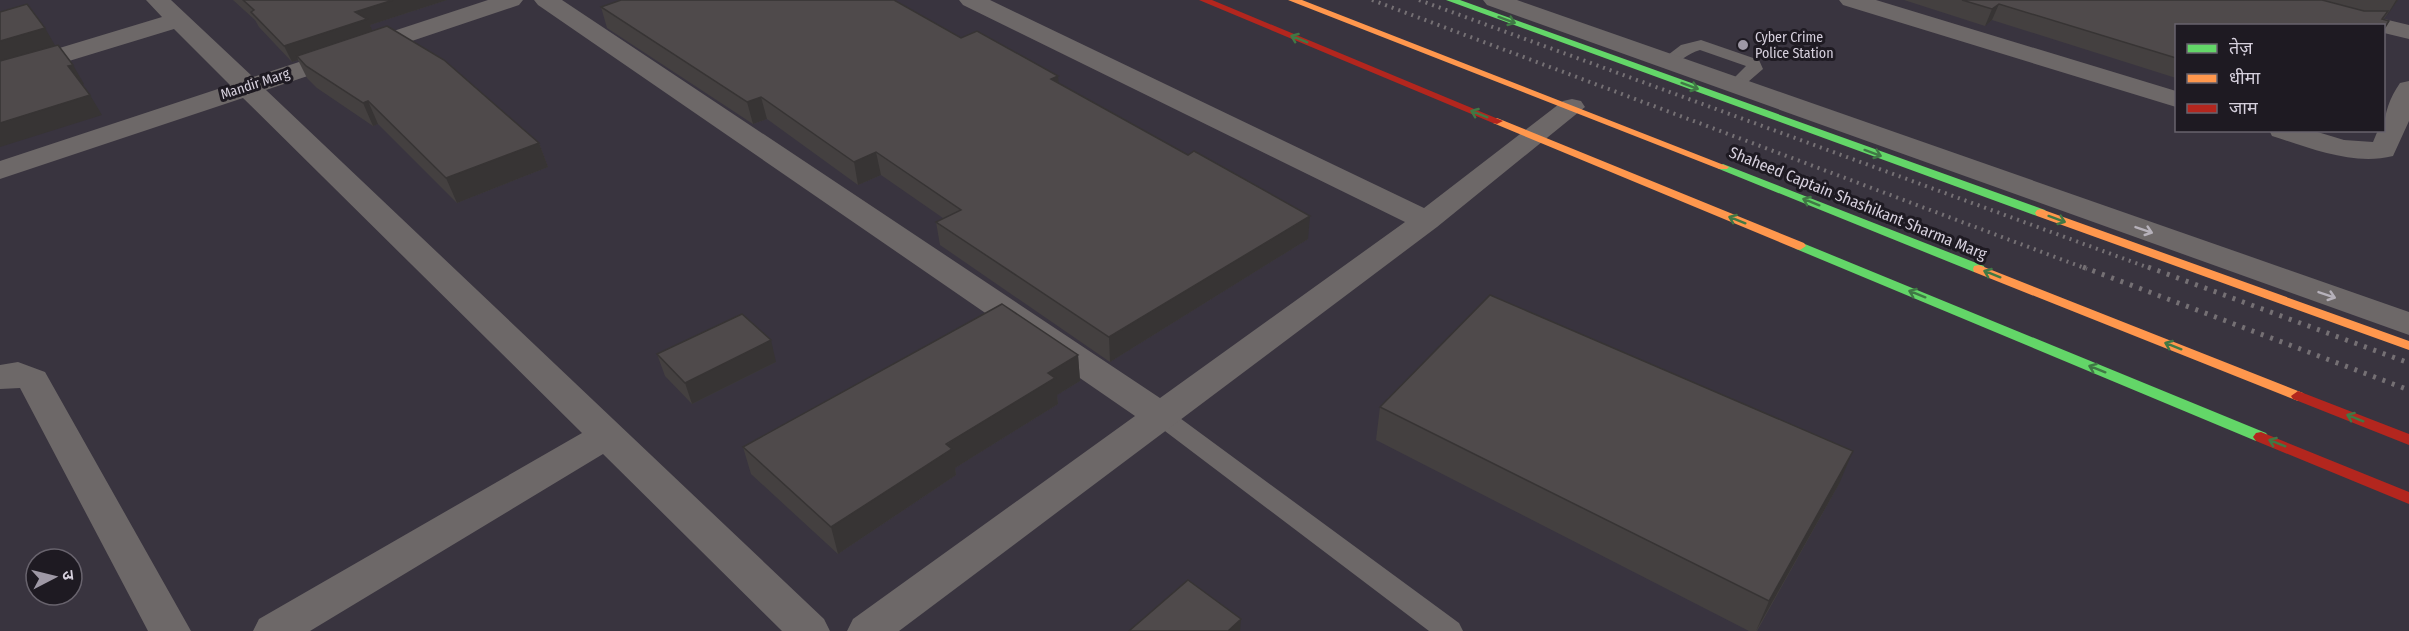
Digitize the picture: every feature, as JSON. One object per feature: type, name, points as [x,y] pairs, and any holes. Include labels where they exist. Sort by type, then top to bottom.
[{"type":"main road","points":[[1204,0],[2409,498]]},
{"type":"main road","name":"Shaheed Captain Shashikant Sharma Marg","points":[[1293,0],[1572,107],[2409,440]]},
{"type":"main road","points":[[1452,0],[2409,346]]},
{"type":"street","name":"Mandir Marg","points":[[0,170],[511,0]]},
{"type":"street","points":[[546,0],[1161,416]]},
{"type":"street","points":[[971,0],[1426,220]]},
{"type":"street","points":[[1495,0],[2409,324]]},
{"type":"street","points":[[1851,0],[2175,99]]},
{"type":"street","points":[[0,74],[171,6],[247,87],[809,631]]},
{"type":"street","points":[[2385,26],[2409,32]]},
{"type":"street","points":[[2289,132],[2341,148],[2363,152],[2383,150],[2409,89]]},
{"type":"street","points":[[868,631],[1426,220],[1572,107]]},
{"type":"street","points":[[0,377],[18,374],[33,380],[170,631]]},
{"type":"street","points":[[274,631],[606,436]]},
{"type":"lane","points":[[1161,416],[1449,631]]},
{"type":"building","points":[[243,0],[393,0],[355,12],[367,19],[284,46],[251,12],[254,10]]},
{"type":"building","points":[[621,0],[894,0],[961,38],[977,31],[1058,76],[1051,79],[1188,155],[1194,151],[1310,216],[1109,337],[936,222],[961,210],[876,152],[854,162],[761,97],[747,102],[601,7]]},
{"type":"building","points":[[1962,0],[2322,0],[2364,11],[2388,11],[2382,19],[2389,21],[2385,27],[2385,24],[2175,24],[2175,58],[1999,4],[1992,9]]},
{"type":"building","points":[[27,4],[45,28],[0,41],[0,12]]},
{"type":"building","points":[[387,26],[444,60],[539,143],[446,178],[368,101],[363,103],[306,66],[297,56]]},
{"type":"building","points":[[58,45],[73,65],[68,66],[90,95],[0,123],[0,61]]},
{"type":"building","points":[[1490,295],[1853,451],[1769,601],[1380,407]]},
{"type":"building","points":[[1002,304],[1078,355],[1048,373],[1055,378],[946,444],[952,449],[831,527],[743,447]]},
{"type":"building","points":[[742,314],[771,340],[685,383],[657,354]]},
{"type":"building","points":[[1188,580],[1241,619],[1228,631],[1129,631]]},
{"type":"railway","points":[[1372,0],[2087,269]]},
{"type":"railway","points":[[1419,0],[2152,269]]},
{"type":"railway","points":[[2083,267],[2409,390]]},
{"type":"railway","points":[[2148,267],[2409,363]]},
{"type":"traffic: fast","points":[[1451,0],[2041,213]]},
{"type":"traffic: fast","points":[[1723,167],[1979,269]]},
{"type":"traffic: fast","points":[[1800,246],[2261,437]]},
{"type":"traffic: slow","points":[[1293,0],[1723,167]]},
{"type":"traffic: slow","points":[[1497,121],[1800,246]]},
{"type":"traffic: slow","points":[[2041,213],[2409,346]]},
{"type":"traffic: slow","points":[[1979,269],[2298,396]]},
{"type":"traffic: jam","points":[[1204,0],[1497,121]]},
{"type":"traffic: jam","points":[[2298,396],[2409,440]]},
{"type":"traffic: jam","points":[[2261,437],[2409,498]]},
{"type":"place","name":"Cyber Crime Police Station","points":[[1743,45]]}]
